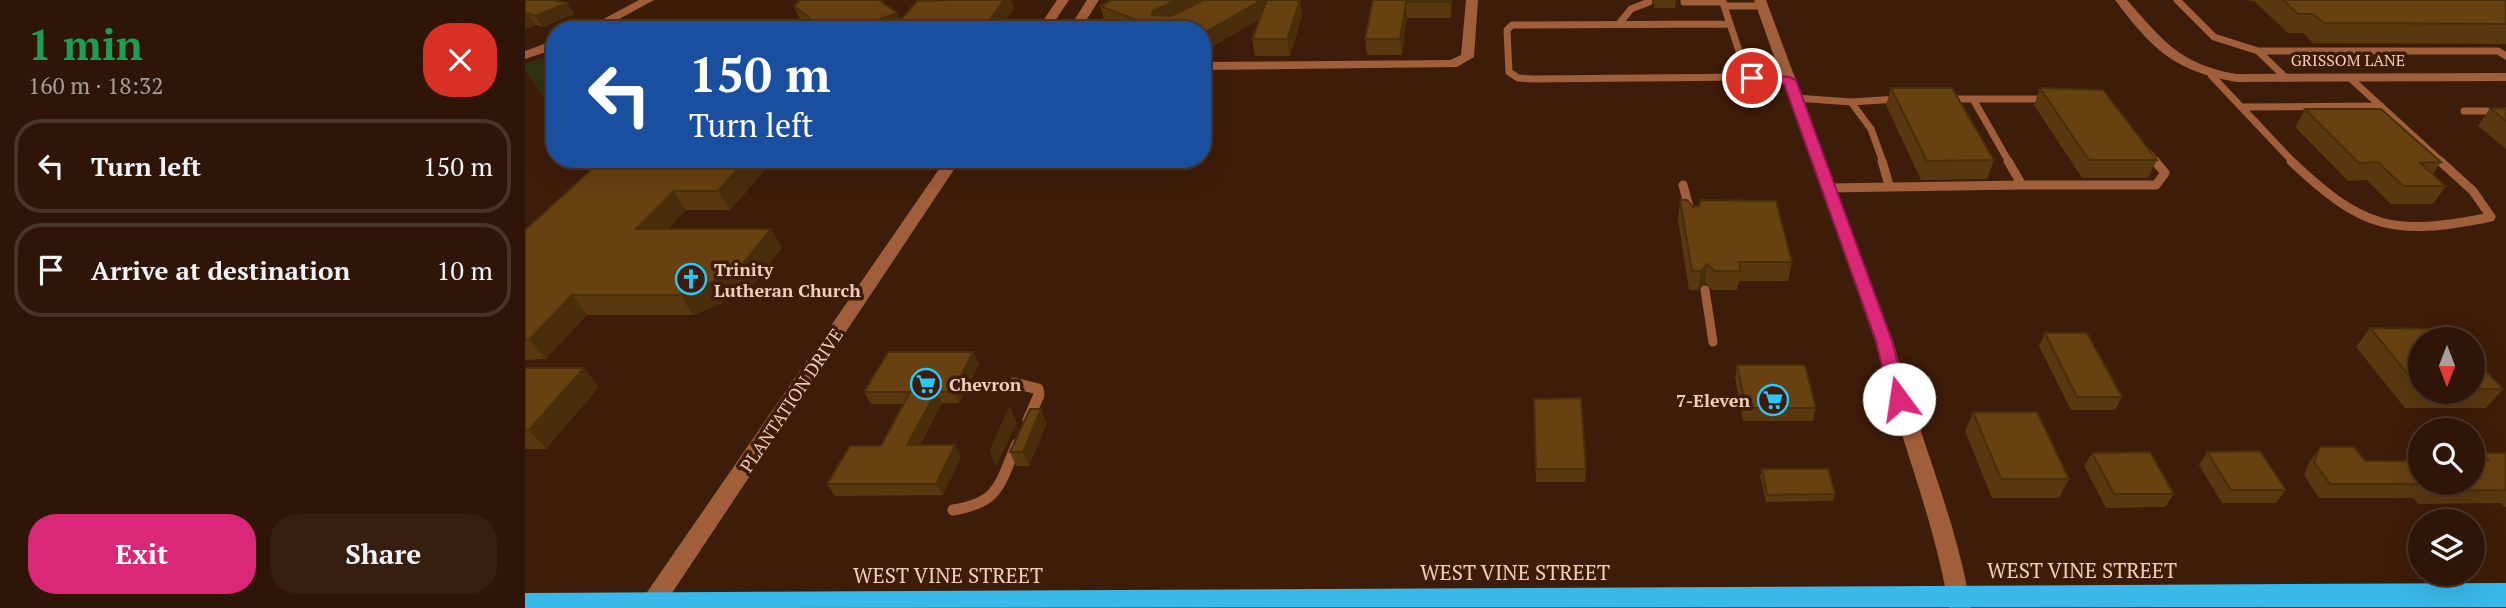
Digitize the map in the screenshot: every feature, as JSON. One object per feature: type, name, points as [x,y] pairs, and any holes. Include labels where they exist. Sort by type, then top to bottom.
[{"type":"highway","name":"WEST VINE STREET","points":[[525,605],[1959,603],[2506,595]]},
{"type":"street","points":[[607,21],[648,0]]},
{"type":"street","points":[[1049,21],[1063,0]]},
{"type":"street","points":[[1080,21],[1093,0]]},
{"type":"street","points":[[1211,66],[1452,64],[1467,57],[1472,0]]},
{"type":"street","name":"GRISSOM LANE","points":[[2121,0],[2167,53],[2191,68],[2211,75],[2286,78],[2506,78]]},
{"type":"street","points":[[1762,3],[1884,341],[1899,399],[1952,559],[1959,603]]},
{"type":"street","points":[[525,55],[546,47]]},
{"type":"street","name":"PLANTATION DRIVE","points":[[649,606],[948,168]]},
{"type":"lane","points":[[2177,0],[2214,37],[2259,51],[2498,51],[2506,56]]},
{"type":"lane","points":[[1619,24],[1626,12],[1636,5],[1649,2]]},
{"type":"lane","points":[[1684,2],[1762,3]]},
{"type":"lane","points":[[1723,3],[1747,72],[1752,78]]},
{"type":"lane","points":[[1729,24],[1512,25],[1507,30],[1509,72],[1518,78],[1533,79],[1789,80]]},
{"type":"lane","points":[[2259,51],[2286,78]]},
{"type":"lane","points":[[2211,75],[2328,196],[2351,213],[2378,223],[2444,226],[2491,217],[2473,191],[2350,78]]},
{"type":"lane","points":[[1795,97],[1851,102],[1866,99],[1906,99]]},
{"type":"lane","points":[[1933,99],[2052,99]]},
{"type":"lane","points":[[1973,99],[2022,185]]},
{"type":"lane","points":[[1851,102],[1859,108],[1875,139],[1889,185]]},
{"type":"lane","points":[[2242,107],[2381,106]]},
{"type":"lane","points":[[2464,111],[2506,111]]},
{"type":"lane","points":[[1828,188],[1889,185],[2156,185],[2165,173],[2141,144]]},
{"type":"lane","points":[[1683,185],[1692,219]]},
{"type":"lane","points":[[1705,290],[1713,342]]},
{"type":"lane","points":[[953,510],[978,506],[995,493],[1039,395],[1033,386],[1014,383]]},
{"type":"shaded area","points":[[546,56],[546,102],[525,70],[525,64]]},
{"type":"building","points":[[525,0],[567,3],[535,16],[525,14]]},
{"type":"building","points":[[800,0],[879,0],[897,13],[874,21],[813,21],[794,6]]},
{"type":"building","points":[[1004,0],[989,21],[900,21],[917,1]]},
{"type":"building","points":[[1112,0],[1176,0],[1153,11],[1152,15],[1171,16],[1201,0],[1262,0],[1211,29],[1211,21],[1138,21],[1100,6]]},
{"type":"building","points":[[1267,0],[1300,0],[1287,39],[1252,39]]},
{"type":"building","points":[[1373,0],[1450,2],[1406,2],[1400,39],[1365,39]]},
{"type":"building","points":[[2283,0],[2506,0],[2506,24],[2324,23],[2313,14],[2298,14]]},
{"type":"building","points":[[1891,88],[1952,88],[1994,160],[1927,161]]},
{"type":"building","points":[[2040,88],[2103,90],[2157,160],[2089,160]]},
{"type":"building","points":[[2490,108],[2506,108],[2506,121]]},
{"type":"building","points":[[2305,109],[2381,109],[2441,162],[2420,163],[2446,186],[2403,186],[2378,162],[2359,163]]},
{"type":"building","points":[[593,168],[739,168],[718,191],[674,191],[636,229],[771,229],[736,272],[680,295],[572,295],[529,340],[525,340],[525,230]]},
{"type":"building","points":[[1680,200],[1687,200],[1693,207],[1699,206],[1701,200],[1776,201],[1792,262],[1739,262],[1741,271],[1715,271],[1707,264],[1701,271],[1692,271]]},
{"type":"building","points":[[2370,328],[2408,328],[2408,374]]},
{"type":"building","points":[[2045,333],[2087,333],[2122,397],[2077,397]]},
{"type":"building","points":[[888,352],[973,352],[953,392],[936,392],[907,445],[955,445],[936,484],[827,484],[850,446],[881,446],[910,392],[864,392]]},
{"type":"building","name":"7-Eleven","points":[[1737,365],[1805,365],[1816,408],[1746,408]]},
{"type":"building","points":[[525,368],[584,368],[529,430],[525,430]]},
{"type":"building","points":[[2485,370],[2503,389],[2485,389]]},
{"type":"building","points":[[1581,398],[1586,469],[1536,469],[1534,399]]},
{"type":"building","points":[[1009,409],[1011,409],[990,452]]},
{"type":"building","points":[[1030,409],[1041,409],[1023,452],[1010,452]]},
{"type":"building","points":[[1973,412],[2037,412],[2069,479],[2001,479]]},
{"type":"building","points":[[2320,447],[2354,447],[2365,461],[2408,461],[2408,484],[2330,484],[2314,462]]},
{"type":"building","points":[[2260,451],[2286,490],[2231,490],[2207,452]]},
{"type":"building","points":[[2150,452],[2174,494],[2114,494],[2092,453]]},
{"type":"building","points":[[2485,453],[2506,453],[2506,490],[2485,490],[2485,460],[2488,460]]},
{"type":"building","points":[[1762,469],[1828,469],[1835,494],[1767,495]]},
{"type":"place","name":"Trinity Lutheran Church","points":[[691,279]]},
{"type":"place","name":"Chevron","points":[[926,384]]},
{"type":"place","name":"7-Eleven","points":[[1773,400]]},
{"type":"route","points":[[1752,78],[1789,80],[1884,341],[1899,399]]}]
